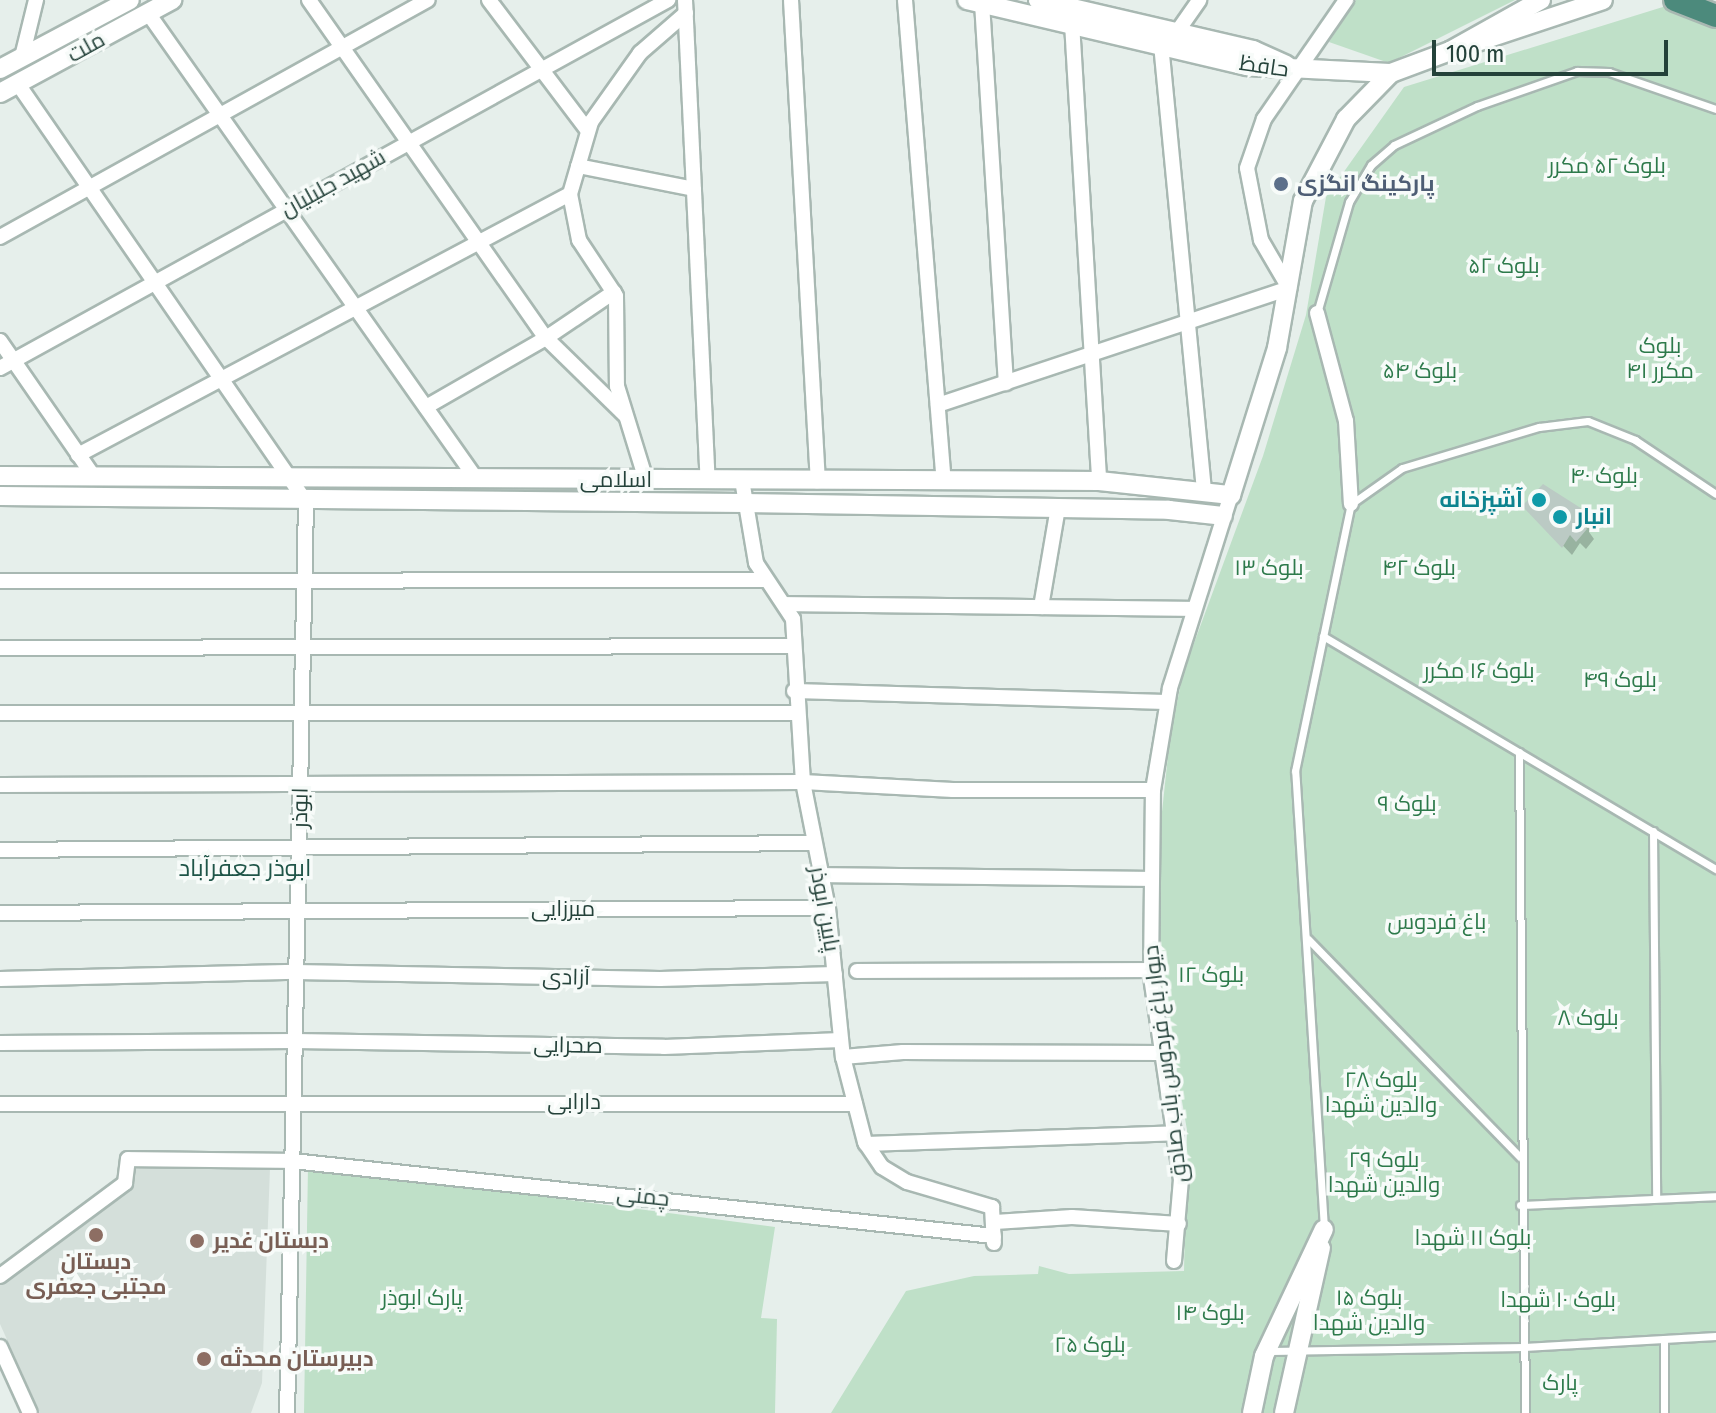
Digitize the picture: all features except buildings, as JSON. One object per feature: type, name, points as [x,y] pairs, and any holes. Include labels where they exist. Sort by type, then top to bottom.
[{"type":"highway","points":[[1675,0],[1716,16]]},
{"type":"street","points":[[36,0],[18,84],[294,478],[306,502]]},
{"type":"street","name":"ملت","points":[[0,69],[130,0]]},
{"type":"street","name":"ملت","points":[[0,93],[172,0]]},
{"type":"street","points":[[309,0],[546,338],[625,415]]},
{"type":"street","points":[[0,237],[428,0]]},
{"type":"street","points":[[489,0],[588,131]]},
{"type":"street","name":"شهید جلیلیان","points":[[7,364],[668,0]]},
{"type":"street","points":[[791,0],[818,481]]},
{"type":"street","points":[[905,0],[944,481]]},
{"type":"street","name":"حافظ","points":[[1038,0],[1253,50],[1299,71]]},
{"type":"street","points":[[1177,32],[1199,0]]},
{"type":"street","points":[[1289,288],[1261,240],[1247,168],[1264,119],[1346,0]]},
{"type":"street","points":[[1450,51],[1541,0]]},
{"type":"street","points":[[1299,71],[1391,73],[1603,0]]},
{"type":"street","points":[[975,2],[1006,383]]},
{"type":"street","name":"حافظ","points":[[975,2],[1079,10],[1161,44],[1247,66],[1299,71]]},
{"type":"street","points":[[646,480],[617,386],[619,320],[614,292],[579,240],[570,194],[588,131],[640,53],[686,6]]},
{"type":"street","points":[[686,6],[708,480]]},
{"type":"street","points":[[1079,10],[1099,481]]},
{"type":"street","points":[[148,13],[477,480]]},
{"type":"street","points":[[1161,44],[1190,318],[1204,489]]},
{"type":"street","points":[[1231,495],[1277,348],[1303,201],[1346,119],[1391,73]]},
{"type":"street","points":[[578,166],[694,189]]},
{"type":"street","points":[[78,455],[570,194]]},
{"type":"street","points":[[938,405],[1092,356],[1190,318],[1289,288]]},
{"type":"street","points":[[426,407],[546,338],[614,292]]},
{"type":"street","points":[[1317,313],[1346,421],[1351,504]]},
{"type":"street","points":[[0,341],[7,364],[94,477]]},
{"type":"street","name":"اسلامی","points":[[0,476],[1099,481],[1204,489],[1231,495]]},
{"type":"street","points":[[742,480],[756,563],[765,580],[786,604],[1193,609]]},
{"type":"street","name":"دیوار باغ فردوس باب صادق","points":[[1174,1261],[1179,1224],[1176,1133],[1151,970],[1149,879],[1153,790],[1167,702],[1193,609],[1231,495]]},
{"type":"street","name":"اسلامی","points":[[0,496],[306,502],[744,503],[1058,508],[1223,516]]},
{"type":"street","name":"ابوذر","points":[[287,1413],[306,502]]},
{"type":"street","points":[[1041,607],[1058,508]]},
{"type":"street","points":[[0,581],[765,580]]},
{"type":"street","name":"پایین ابوذر","points":[[786,604],[793,619],[794,691],[803,782],[812,843],[828,908],[843,1057],[866,1144],[882,1167],[907,1182],[983,1201],[992,1207],[994,1234]]},
{"type":"street","points":[[0,648],[793,646]]},
{"type":"street","points":[[794,691],[973,699],[1167,702]]},
{"type":"street","points":[[0,713],[797,713]]},
{"type":"street","points":[[0,785],[803,782],[953,790],[1153,790]]},
{"type":"street","points":[[0,850],[812,843]]},
{"type":"street","points":[[821,875],[1149,879]]},
{"type":"street","name":"میرزایی","points":[[0,913],[828,908]]},
{"type":"street","points":[[857,971],[1151,970]]},
{"type":"street","name":"آزادی","points":[[0,979],[296,972],[660,979],[835,974]]},
{"type":"street","name":"صحرایی","points":[[0,1043],[295,1041],[664,1047],[841,1040]]},
{"type":"street","points":[[843,1057],[903,1052],[1163,1053]]},
{"type":"street","name":"دارابی","points":[[0,1104],[294,1101],[855,1104]]},
{"type":"street","points":[[866,1144],[1176,1133]]},
{"type":"street","name":"چمنی","points":[[0,1276],[125,1183],[128,1159],[292,1161],[994,1234],[1072,1217],[1179,1224]]},
{"type":"street","points":[[1252,1413],[1267,1350],[1324,1229]]},
{"type":"street","points":[[1284,1413],[1296,1351],[1315,1292],[1324,1229]]},
{"type":"street","points":[[0,1347],[30,1413]]},
{"type":"lane","points":[[1317,313],[1349,202],[1371,165],[1394,145],[1477,106],[1577,71],[1609,72],[1716,109]]},
{"type":"lane","points":[[1324,1229],[1295,771],[1351,504],[1402,468],[1539,427],[1588,421],[1635,440],[1716,494]]},
{"type":"lane","points":[[1323,636],[1716,869]]},
{"type":"lane","points":[[1519,752],[1520,1205],[1525,1413]]},
{"type":"lane","points":[[1653,831],[1656,1198]]},
{"type":"lane","points":[[1308,939],[1520,1157]]},
{"type":"lane","points":[[1520,1205],[1716,1196]]},
{"type":"lane","points":[[1267,1350],[1524,1347],[1716,1336]]},
{"type":"lane","points":[[1664,1339],[1664,1413]]},
{"type":"shaded area","points":[[132,1165],[270,1168],[262,1383],[251,1413],[40,1413],[0,1324],[0,1285],[131,1186]]},
{"type":"green space","points":[[1356,0],[1515,0],[1389,63],[1329,42]]},
{"type":"green space","name":"باغ فردوس","points":[[1679,2],[1716,26],[1716,1413],[831,1413],[906,1291],[974,1276],[1038,1274],[1039,1266],[1069,1274],[1184,1271],[1187,1130],[1156,951],[1156,868],[1170,737],[1183,673],[1263,456],[1306,315],[1326,197],[1404,87]]},
{"type":"green space","name":"پارک ابوذر","points":[[308,1166],[775,1227],[761,1318],[777,1319],[775,1413],[304,1413]]},
{"type":"place","name":"پارکینگ انگزی","points":[[1281,184]]},
{"type":"place","name":"آشپزخانه","points":[[1539,500]]},
{"type":"place","name":"انبار","points":[[1560,517]]},
{"type":"place","name":"دبستان مجتبی جعفری","points":[[96,1235]]},
{"type":"place","name":"دبستان غدیر","points":[[197,1241]]},
{"type":"place","name":"دبیرستان محدثه","points":[[204,1359]]},
{"type":"district","name":"ابوذر جعفرآباد","points":[[245,869]]},
{"type":"park label","name":"بلوک ۵۲ مکرر","points":[[1607,166]]},
{"type":"park label","name":"بلوک ۵۲","points":[[1504,266]]},
{"type":"park label","name":"بلوک ۴۱ مکرر","points":[[1660,358]]},
{"type":"park label","name":"بلوک ۵۴","points":[[1420,371]]},
{"type":"park label","name":"بلوک ۴۰","points":[[1604,476]]},
{"type":"park label","name":"بلوک ۱۳","points":[[1269,568]]},
{"type":"park label","name":"بلوک ۴۲","points":[[1419,568]]},
{"type":"park label","name":"بلوک ۱۶ مکرر","points":[[1479,671]]},
{"type":"park label","name":"بلوک ۴۹","points":[[1620,680]]},
{"type":"park label","name":"بلوک ۹","points":[[1407,804]]},
{"type":"park label","name":"بلوک ۱۲","points":[[1211,975]]},
{"type":"park label","name":"بلوک ۸","points":[[1588,1018]]},
{"type":"park label","name":"بلوک ۲۸ والدین شهدا","points":[[1381,1092]]},
{"type":"park label","name":"بلوک ۲۹ والدین شهدا","points":[[1384,1172]]},
{"type":"park label","name":"بلوک ۱۱ شهدا","points":[[1473,1238]]},
{"type":"park label","name":"بلوک ۱۰ شهدا","points":[[1558,1300]]},
{"type":"park label","name":"بلوک ۱۵ والدین شهدا","points":[[1369,1310]]},
{"type":"park label","name":"بلوک ۱۴","points":[[1210,1313]]},
{"type":"park label","name":"بلوک ۲۵","points":[[1090,1345]]},
{"type":"park label","name":"پارک","points":[[1560,1383]]}]
